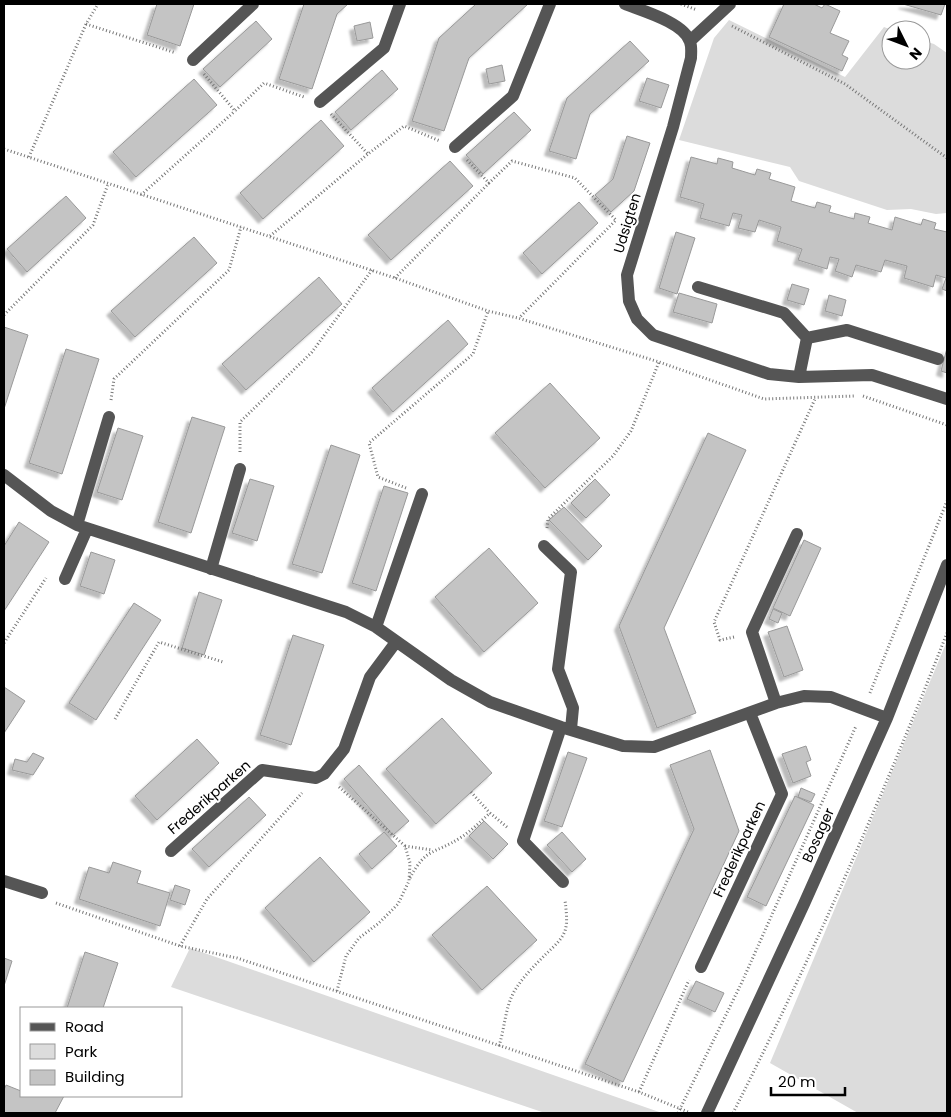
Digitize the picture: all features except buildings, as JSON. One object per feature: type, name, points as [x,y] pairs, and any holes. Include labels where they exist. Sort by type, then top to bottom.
[{"type":"street","points":[[193,60],[253,4]]},
{"type":"street","points":[[320,102],[384,48],[400,4]]},
{"type":"street","points":[[455,147],[513,96],[550,4]]},
{"type":"street","points":[[626,4],[677,26],[685,32],[690,41],[730,4]]},
{"type":"street","name":"Udsigten","points":[[690,41],[691,58],[673,127],[627,276],[629,301],[637,319],[653,335],[770,374],[799,377],[872,375],[947,400]]},
{"type":"street","points":[[698,287],[784,313],[807,338]]},
{"type":"street","points":[[807,338],[847,330],[938,359]]},
{"type":"street","points":[[799,377],[807,338]]},
{"type":"street","points":[[65,579],[82,527],[110,417]]},
{"type":"street","points":[[211,569],[240,469]]},
{"type":"street","points":[[4,475],[51,511],[82,527],[346,612],[376,627],[451,680],[490,702],[624,746],[654,747],[776,703],[804,696],[832,697],[886,718]]},
{"type":"street","points":[[376,627],[422,494]]},
{"type":"street","points":[[776,703],[752,632],[796,534]]},
{"type":"street","points":[[544,546],[571,572],[558,669],[573,708],[523,841],[563,882]]},
{"type":"street","name":"Bosager","points":[[707,1113],[804,904],[886,718],[947,565]]},
{"type":"street","points":[[320,776],[344,749],[370,677],[396,642]]},
{"type":"street","name":"Frederikparken","points":[[701,967],[782,794],[750,713]]},
{"type":"street","name":"Frederikparken","points":[[171,851],[262,770],[320,776]]},
{"type":"street","points":[[4,881],[42,893]]},
{"type":"path","points":[[29,157],[86,24],[98,4]]},
{"type":"path","points":[[681,4],[715,18],[845,84],[947,158]]},
{"type":"path","points":[[86,24],[180,54],[193,60],[235,111]]},
{"type":"path","points":[[141,195],[235,111],[264,82],[320,102],[368,154]]},
{"type":"path","points":[[270,236],[404,126],[455,147],[489,184]]},
{"type":"path","points":[[4,149],[372,270],[488,311],[518,318],[659,362],[764,400],[864,396],[947,425]]},
{"type":"path","points":[[395,278],[512,161],[575,178],[616,220],[518,318]]},
{"type":"path","points":[[4,315],[93,225],[108,184]]},
{"type":"path","points":[[110,417],[114,379],[229,270],[241,227]]},
{"type":"path","points":[[240,469],[240,422],[312,352],[372,270]]},
{"type":"path","points":[[422,494],[378,477],[369,443],[473,354],[488,311]]},
{"type":"path","points":[[544,546],[548,519],[613,456],[631,431],[659,362]]},
{"type":"path","points":[[752,632],[720,640],[714,622],[815,399],[813,376]]},
{"type":"path","points":[[678,1113],[746,974],[863,709],[947,501]]},
{"type":"path","points":[[4,643],[52,570],[65,579]]},
{"type":"path","points":[[733,1113],[829,913],[914,717],[947,633]]},
{"type":"path","points":[[115,719],[159,642],[223,662]]},
{"type":"path","points":[[180,946],[207,899],[320,776],[405,846],[433,850]]},
{"type":"path","points":[[471,792],[490,813],[523,841]]},
{"type":"path","points":[[337,992],[346,956],[358,938],[379,923],[398,904],[418,863],[433,850],[458,840],[490,813]]},
{"type":"path","points":[[405,846],[410,863],[409,881]]},
{"type":"path","points":[[499,1046],[507,1009],[515,991],[529,971],[561,939],[565,930],[566,917],[563,882]]},
{"type":"path","points":[[42,893],[50,901],[180,946],[237,958],[640,1092],[691,1113]]},
{"type":"path","points":[[640,1092],[690,979],[701,967]]},
{"type":"green space","points":[[729,20],[845,77],[881,31],[881,70],[931,70],[931,43],[947,53],[947,213],[936,214],[911,209],[887,210],[799,181],[790,167],[679,140],[714,38]]},
{"type":"green space","points":[[947,641],[947,1113],[858,1113],[770,1063]]},
{"type":"green space","points":[[190,948],[662,1113],[545,1113],[171,987]]}]
